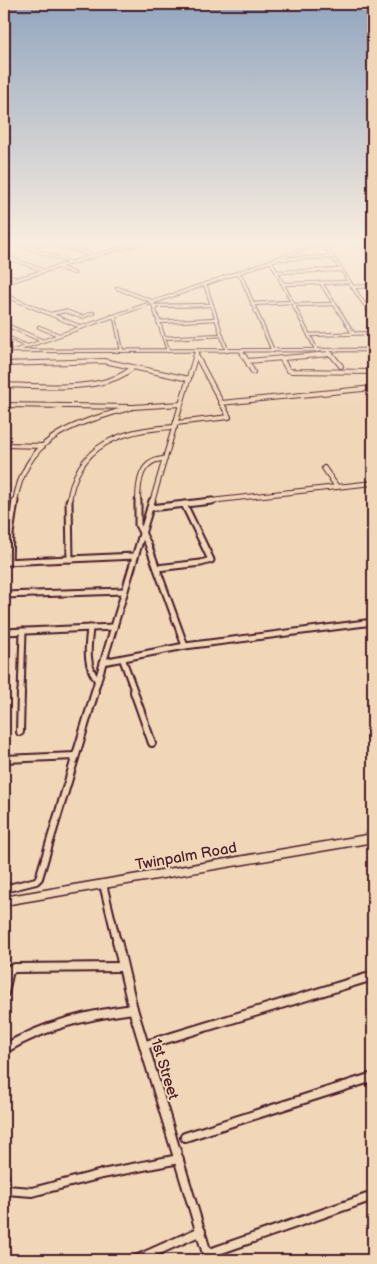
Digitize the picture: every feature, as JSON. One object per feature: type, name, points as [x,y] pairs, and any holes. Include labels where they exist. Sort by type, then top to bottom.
[{"type":"main road","name":"Twinpalm Road","points":[[4,901],[373,838]]},
{"type":"street","points":[[14,300],[82,327]]},
{"type":"street","points":[[144,300],[154,304],[212,305]]},
{"type":"street","points":[[14,351],[112,316],[164,300]]},
{"type":"street","points":[[210,300],[227,351]]},
{"type":"street","points":[[250,300],[273,351]]},
{"type":"street","points":[[291,300],[317,351]]},
{"type":"street","points":[[332,300],[353,333]]},
{"type":"street","points":[[362,300],[373,317]]},
{"type":"street","points":[[154,304],[168,351]]},
{"type":"street","points":[[252,304],[334,304]]},
{"type":"street","points":[[51,314],[63,311],[82,317],[93,313]]},
{"type":"street","points":[[112,316],[115,318],[122,351]]},
{"type":"street","points":[[158,322],[217,319]]},
{"type":"street","points":[[4,324],[43,341]]},
{"type":"street","points":[[39,327],[60,335]]},
{"type":"street","points":[[309,335],[373,332]]},
{"type":"street","points":[[164,338],[222,335]]},
{"type":"street","points":[[4,336],[28,346]]},
{"type":"street","points":[[367,350],[373,357]]},
{"type":"street","points":[[247,361],[329,352],[373,350]]},
{"type":"street","points":[[4,351],[168,351],[196,353],[317,351],[329,352],[341,366]]},
{"type":"street","points":[[240,351],[253,372]]},
{"type":"street","points":[[4,889],[31,883],[38,878],[196,353]]},
{"type":"street","points":[[70,559],[69,518],[72,485],[79,467],[99,448],[117,438],[149,429],[228,417],[196,353]]},
{"type":"street","points":[[281,358],[291,371],[373,372]]},
{"type":"street","points":[[4,364],[99,360],[189,379]]},
{"type":"street","points":[[4,385],[96,383],[125,376],[132,368]]},
{"type":"street","points":[[221,402],[373,388]]},
{"type":"street","points":[[4,405],[133,408],[181,404]]},
{"type":"street","points":[[133,408],[84,422],[58,436],[30,458],[17,488],[7,534],[6,562],[135,556]]},
{"type":"street","points":[[4,445],[43,446]]},
{"type":"street","points":[[165,459],[149,463],[144,468],[139,479],[138,525],[157,568],[186,646]]},
{"type":"street","points":[[324,468],[337,487]]},
{"type":"street","points":[[150,508],[373,483]]},
{"type":"street","points":[[157,568],[201,563],[211,560],[184,504]]},
{"type":"street","points":[[4,596],[124,591]]},
{"type":"street","points":[[103,662],[123,660],[186,646],[372,623]]},
{"type":"street","points":[[4,632],[114,626]]},
{"type":"street","points":[[90,628],[89,667],[92,676],[98,681]]},
{"type":"street","points":[[20,732],[23,631]]},
{"type":"street","points":[[123,660],[152,743]]},
{"type":"street","points":[[4,759],[75,756]]},
{"type":"street","name":"1st Street","points":[[103,884],[121,967],[208,1257]]},
{"type":"street","points":[[4,993],[9,970],[15,968],[121,967]]},
{"type":"street","points":[[149,1044],[373,976]]},
{"type":"street","points":[[4,1049],[18,1040],[66,1020],[93,1014],[133,1009]]},
{"type":"street","points":[[185,1137],[373,1077]]},
{"type":"street","points":[[4,1177],[6,1190],[32,1192],[102,1174],[179,1159]]},
{"type":"street","points":[[208,1257],[373,1196]]},
{"type":"street","points":[[136,1260],[201,1231]]}]
